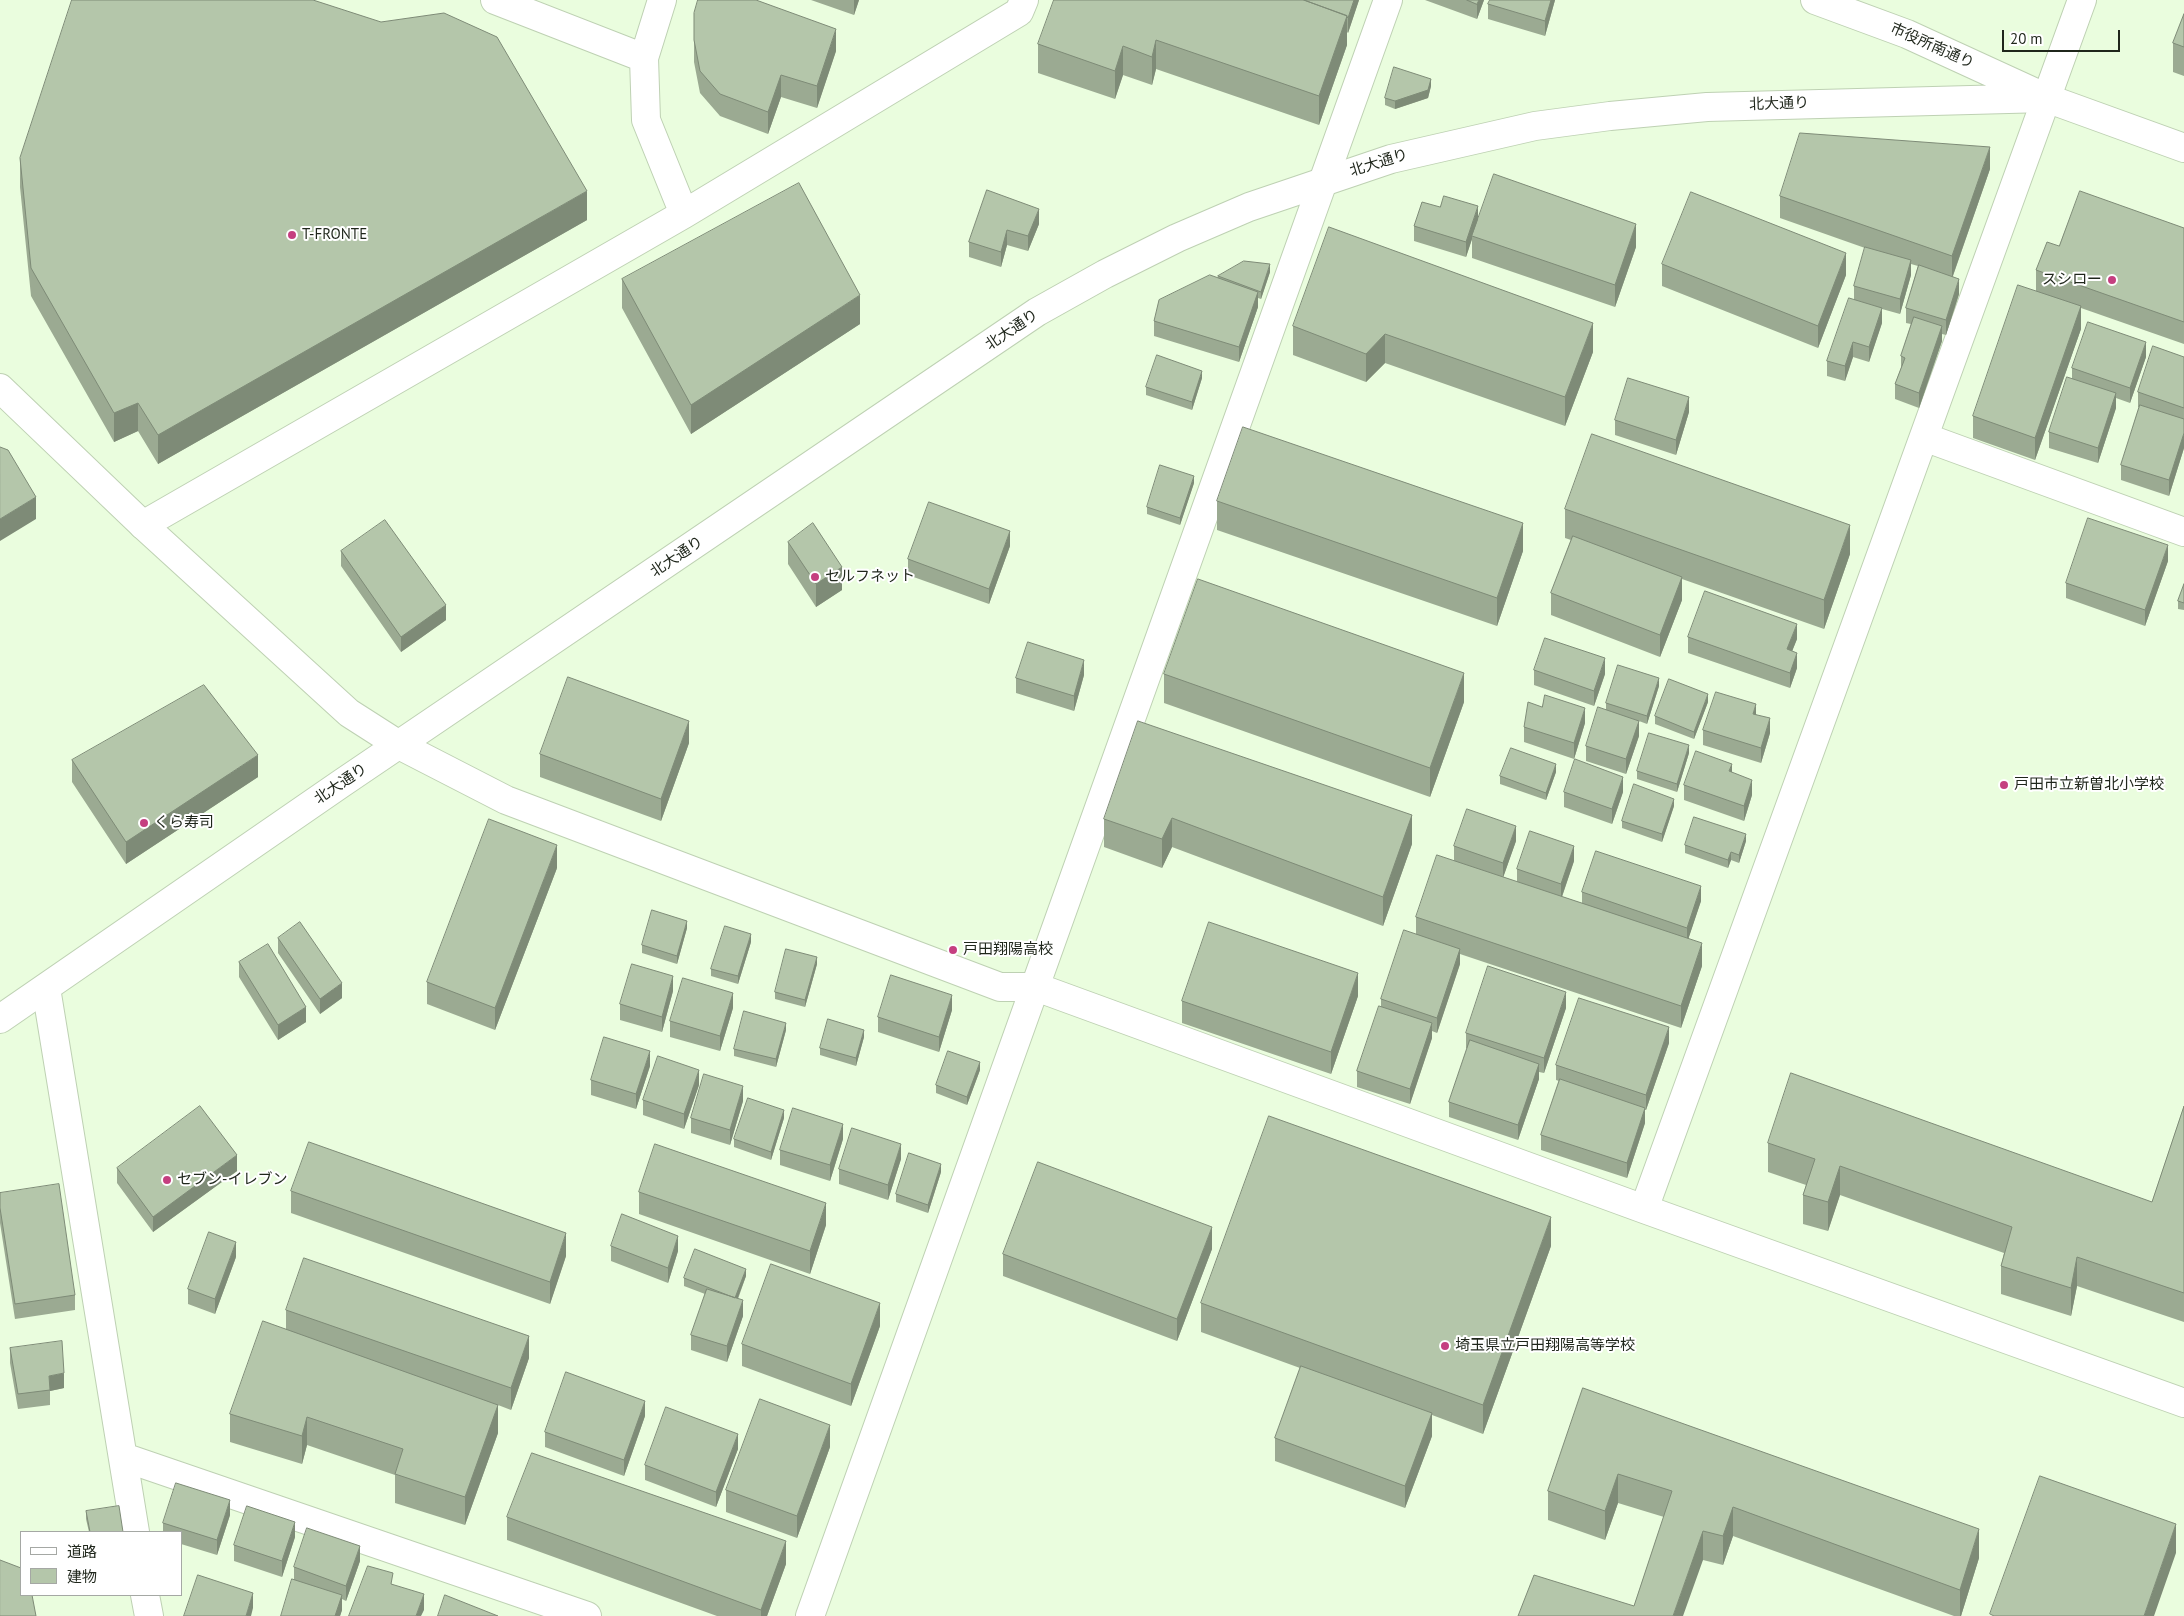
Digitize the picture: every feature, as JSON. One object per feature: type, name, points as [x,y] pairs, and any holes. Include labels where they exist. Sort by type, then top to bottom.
[{"type":"street","points":[[495,0],[644,58]]},
{"type":"street","points":[[662,0],[644,58],[646,120],[684,214]]},
{"type":"street","points":[[143,525],[684,214],[1019,12],[1024,0]]},
{"type":"street","points":[[810,1616],[1388,0]]},
{"type":"street","name":"市役所南通り","points":[[1815,0],[1907,34],[2046,98]]},
{"type":"street","points":[[1644,1209],[2082,0]]},
{"type":"street","name":"北大通り","points":[[0,1019],[1036,312],[1105,274],[1177,238],[1249,207],[1391,159],[1535,126],[1610,116],[1757,104],[2046,98],[2184,148]]},
{"type":"street","points":[[0,388],[143,525],[349,713],[399,745],[506,800],[1000,987],[1036,987],[1644,1209],[2184,1403]]},
{"type":"street","points":[[1924,437],[2184,532]]},
{"type":"street","points":[[46,988],[135,1531]]},
{"type":"street","points":[[123,1457],[587,1616]]},
{"type":"street","points":[[145,1596],[149,1616]]},
{"type":"building","name":"T-FRONTE","points":[[72,0],[313,0],[381,22],[444,13],[497,37],[587,191],[158,435],[138,403],[114,413],[31,268],[20,158]]},
{"type":"building","points":[[698,0],[756,0],[836,29],[817,86],[781,75],[768,112],[720,94],[700,71],[694,40],[694,13]]},
{"type":"building","points":[[1054,0],[1304,0],[1347,16],[1319,96],[1156,40],[1152,57],[1123,46],[1115,71],[1038,44]]},
{"type":"building","points":[[1304,0],[1354,0],[1348,18]]},
{"type":"building","points":[[1467,0],[1479,0],[1477,4]]},
{"type":"building","points":[[1490,0],[1551,0],[1545,21],[1488,4]]},
{"type":"building","points":[[2184,14],[2184,47],[2173,43]]},
{"type":"building","points":[[1394,67],[1431,79],[1428,90],[1395,101],[1385,98]]},
{"type":"building","points":[[1800,133],[1990,147],[1952,256],[1780,196]]},
{"type":"building","points":[[1494,174],[1636,224],[1615,285],[1472,236]]},
{"type":"building","points":[[799,183],[860,295],[691,405],[622,279]]},
{"type":"building","points":[[987,190],[1039,209],[1028,236],[1007,230],[1001,252],[969,242]]},
{"type":"building","name":"スシロー","points":[[2080,191],[2184,228],[2184,322],[2036,270],[2047,242],[2059,246]]},
{"type":"building","points":[[1691,192],[1846,253],[1818,326],[1662,264]]},
{"type":"building","points":[[1444,196],[1478,206],[1466,242],[1414,226],[1422,202],[1440,207]]},
{"type":"building","points":[[1329,227],[1593,323],[1565,397],[1385,334],[1366,354],[1293,326]]},
{"type":"building","points":[[1865,247],[1911,260],[1900,299],[1854,286]]},
{"type":"building","points":[[1244,261],[1270,264],[1261,292],[1218,276]]},
{"type":"building","points":[[1919,265],[1959,279],[1946,320],[1906,308]]},
{"type":"building","points":[[1210,275],[1258,292],[1239,347],[1154,321],[1159,300]]},
{"type":"building","points":[[2018,285],[2081,306],[2035,438],[1973,416]]},
{"type":"building","points":[[1849,298],[1882,308],[1869,347],[1853,342],[1845,366],[1827,361]]},
{"type":"building","points":[[1914,317],[1942,326],[1919,393],[1895,384],[1905,358],[1901,356]]},
{"type":"building","points":[[2088,322],[2146,342],[2130,388],[2072,368]]},
{"type":"building","points":[[2153,346],[2184,357],[2184,408],[2138,392]]},
{"type":"building","points":[[1157,355],[1202,371],[1192,402],[1146,387]]},
{"type":"building","points":[[2067,377],[2116,393],[2098,448],[2049,432]]},
{"type":"building","points":[[1628,378],[1689,397],[1676,440],[1615,420]]},
{"type":"building","points":[[2140,405],[2184,419],[2184,433],[2169,480],[2121,465]]},
{"type":"building","points":[[1243,427],[1523,523],[1497,598],[1217,501]]},
{"type":"building","points":[[1592,434],[1850,525],[1824,600],[1565,509]]},
{"type":"building","points":[[0,447],[8,450],[36,497],[0,519]]},
{"type":"building","points":[[1160,465],[1194,476],[1180,518],[1147,507]]},
{"type":"building","points":[[929,502],[1010,531],[989,589],[908,559]]},
{"type":"building","points":[[2088,518],[2168,545],[2145,610],[2066,583]]},
{"type":"building","points":[[385,520],[446,605],[401,637],[341,551]]},
{"type":"building","points":[[813,523],[842,567],[816,584],[788,542]]},
{"type":"building","points":[[1573,536],[1682,577],[1660,635],[1551,593]]},
{"type":"building","points":[[1198,579],[1464,673],[1430,768],[1164,674]]},
{"type":"building","points":[[2184,584],[2184,603],[2178,601]]},
{"type":"building","points":[[1705,591],[1797,624],[1787,649],[1797,653],[1790,673],[1688,637]]},
{"type":"building","points":[[1545,638],[1605,658],[1594,691],[1534,670]]},
{"type":"building","points":[[1028,642],[1084,660],[1074,696],[1016,678]]},
{"type":"building","points":[[1618,665],[1659,678],[1647,716],[1606,703]]},
{"type":"building","points":[[568,677],[689,721],[661,799],[540,754]]},
{"type":"building","points":[[1669,679],[1708,694],[1694,732],[1655,716]]},
{"type":"building","name":"くら寿司","points":[[204,685],[258,755],[126,842],[72,760]]},
{"type":"building","points":[[1716,692],[1756,704],[1753,714],[1770,718],[1761,748],[1703,730]]},
{"type":"building","points":[[1545,695],[1585,708],[1574,743],[1524,727],[1528,702],[1542,707]]},
{"type":"building","points":[[1598,707],[1639,721],[1626,759],[1586,746]]},
{"type":"building","points":[[1138,721],[1412,815],[1383,897],[1172,818],[1162,839],[1104,819]]},
{"type":"building","points":[[1649,733],[1689,745],[1677,784],[1637,771]]},
{"type":"building","points":[[1511,748],[1556,764],[1546,793],[1500,776]]},
{"type":"building","points":[[1696,751],[1732,764],[1729,771],[1752,780],[1744,806],[1684,785]]},
{"type":"building","points":[[1575,759],[1623,777],[1612,809],[1564,792]]},
{"type":"building","points":[[1634,784],[1674,799],[1662,834],[1622,821]]},
{"type":"building","points":[[1467,809],[1516,826],[1503,863],[1454,846]]},
{"type":"building","points":[[1694,817],[1746,834],[1739,855],[1731,852],[1728,860],[1685,845]]},
{"type":"building","points":[[489,819],[557,845],[495,1008],[427,982]]},
{"type":"building","points":[[1530,831],[1574,846],[1561,884],[1517,869]]},
{"type":"building","points":[[1596,851],[1701,886],[1687,928],[1582,892]]},
{"type":"building","points":[[1437,855],[1702,943],[1681,1006],[1416,917]]},
{"type":"building","points":[[652,910],[687,921],[677,956],[642,945]]},
{"type":"building","points":[[300,922],[342,983],[320,999],[278,938]]},
{"type":"building","points":[[1209,922],[1358,973],[1331,1052],[1182,1001]]},
{"type":"building","points":[[725,926],[751,934],[738,976],[711,969]]},
{"type":"building","points":[[1404,930],[1460,949],[1437,1018],[1381,999]]},
{"type":"building","points":[[268,944],[306,1007],[278,1025],[239,962]]},
{"type":"building","points":[[786,949],[817,957],[805,1000],[775,992]]},
{"type":"building","points":[[632,964],[673,976],[662,1017],[620,1004]]},
{"type":"building","points":[[1488,966],[1566,992],[1544,1058],[1466,1033]]},
{"type":"building","points":[[891,975],[952,995],[939,1037],[878,1017]]},
{"type":"building","points":[[683,978],[733,993],[720,1036],[670,1021]]},
{"type":"building","points":[[1579,998],[1669,1027],[1646,1095],[1556,1065]]},
{"type":"building","points":[[1379,1006],[1432,1023],[1410,1089],[1357,1071]]},
{"type":"building","points":[[744,1011],[786,1023],[776,1059],[734,1049]]},
{"type":"building","points":[[828,1019],[864,1030],[856,1058],[820,1048]]},
{"type":"building","points":[[604,1037],[650,1051],[636,1094],[591,1080]]},
{"type":"building","points":[[1470,1040],[1539,1064],[1518,1125],[1449,1102]]},
{"type":"building","points":[[948,1051],[980,1062],[967,1097],[936,1085]]},
{"type":"building","points":[[658,1056],[699,1070],[684,1114],[643,1100]]},
{"type":"building","points":[[1791,1073],[2152,1202],[2184,1106],[2184,1293],[2077,1257],[2071,1288],[2001,1266],[2012,1227],[1840,1166],[1828,1202],[1803,1195],[1815,1159],[1768,1143]]},
{"type":"building","points":[[704,1074],[743,1086],[730,1130],[691,1118]]},
{"type":"building","points":[[1560,1079],[1645,1108],[1627,1163],[1541,1135]]},
{"type":"building","points":[[748,1098],[784,1110],[771,1152],[734,1139]]},
{"type":"building","points":[[200,1106],[237,1155],[153,1217],[117,1168]]},
{"type":"building","points":[[793,1108],[843,1124],[830,1165],[780,1150]]},
{"type":"building","points":[[1269,1116],[1551,1217],[1483,1405],[1201,1303]]},
{"type":"building","points":[[852,1128],[901,1144],[888,1185],[839,1169]]},
{"type":"building","points":[[309,1142],[566,1233],[550,1282],[291,1191]]},
{"type":"building","points":[[655,1144],[826,1203],[810,1251],[639,1192]]},
{"type":"building","points":[[909,1153],[941,1164],[928,1205],[896,1194]]},
{"type":"building","points":[[1038,1162],[1212,1227],[1177,1319],[1003,1254]]},
{"type":"building","points":[[59,1184],[75,1295],[15,1304],[0,1208],[0,1193]]},
{"type":"building","points":[[622,1214],[678,1236],[668,1268],[611,1246]]},
{"type":"building","points":[[209,1232],[236,1242],[215,1299],[188,1289]]},
{"type":"building","points":[[695,1249],[746,1269],[735,1298],[684,1278]]},
{"type":"building","points":[[304,1258],[529,1336],[511,1388],[286,1310]]},
{"type":"building","points":[[771,1264],[880,1303],[851,1384],[742,1344]]},
{"type":"building","points":[[707,1289],[743,1300],[727,1346],[691,1335]]},
{"type":"building","points":[[263,1321],[498,1405],[465,1497],[395,1474],[403,1449],[307,1417],[302,1436],[230,1414]]},
{"type":"building","points":[[62,1341],[64,1373],[49,1376],[50,1390],[18,1394],[10,1348]]},
{"type":"building","points":[[1301,1366],[1432,1413],[1405,1486],[1275,1438]]},
{"type":"building","points":[[566,1372],[645,1401],[624,1460],[545,1432]]},
{"type":"building","points":[[1583,1388],[1979,1529],[1960,1590],[1733,1507],[1723,1536],[1703,1531],[1673,1616],[1518,1616],[1534,1575],[1634,1606],[1672,1491],[1618,1474],[1605,1511],[1548,1491]]},
{"type":"building","points":[[760,1399],[830,1425],[797,1516],[726,1490]]},
{"type":"building","points":[[666,1407],[738,1434],[716,1492],[645,1465]]},
{"type":"building","points":[[532,1453],[786,1541],[761,1610],[507,1517]]},
{"type":"building","points":[[2040,1476],[2176,1524],[2144,1616],[1994,1616],[1990,1614]]},
{"type":"building","points":[[176,1483],[230,1500],[217,1540],[163,1523]]},
{"type":"building","points":[[119,1506],[123,1531],[90,1531],[86,1511]]},
{"type":"building","points":[[247,1506],[295,1522],[282,1561],[234,1545]]},
{"type":"building","points":[[307,1528],[360,1546],[346,1586],[294,1567]]},
{"type":"building","points":[[0,1560],[20,1568],[20,1596],[32,1596],[36,1616],[0,1616]]},
{"type":"building","points":[[368,1566],[393,1573],[391,1584],[424,1594],[416,1616],[349,1616]]},
{"type":"building","points":[[198,1575],[253,1593],[246,1616],[184,1616]]},
{"type":"building","points":[[292,1579],[342,1595],[335,1616],[281,1616]]},
{"type":"building","points":[[445,1595],[498,1616],[438,1616]]},
{"type":"place","name":"T-FRONTE","points":[[292,235]]},
{"type":"place","name":"スシロー","points":[[2112,280]]},
{"type":"place","name":"セルフネット","points":[[815,577]]},
{"type":"place","name":"戸田市立新曽北小学校","points":[[2004,785]]},
{"type":"place","name":"くら寿司","points":[[144,823]]},
{"type":"place","name":"戸田翔陽高校","points":[[953,950]]},
{"type":"place","name":"セブン-イレブン","points":[[167,1180]]},
{"type":"place","name":"埼玉県立戸田翔陽高等学校","points":[[1445,1346]]}]
